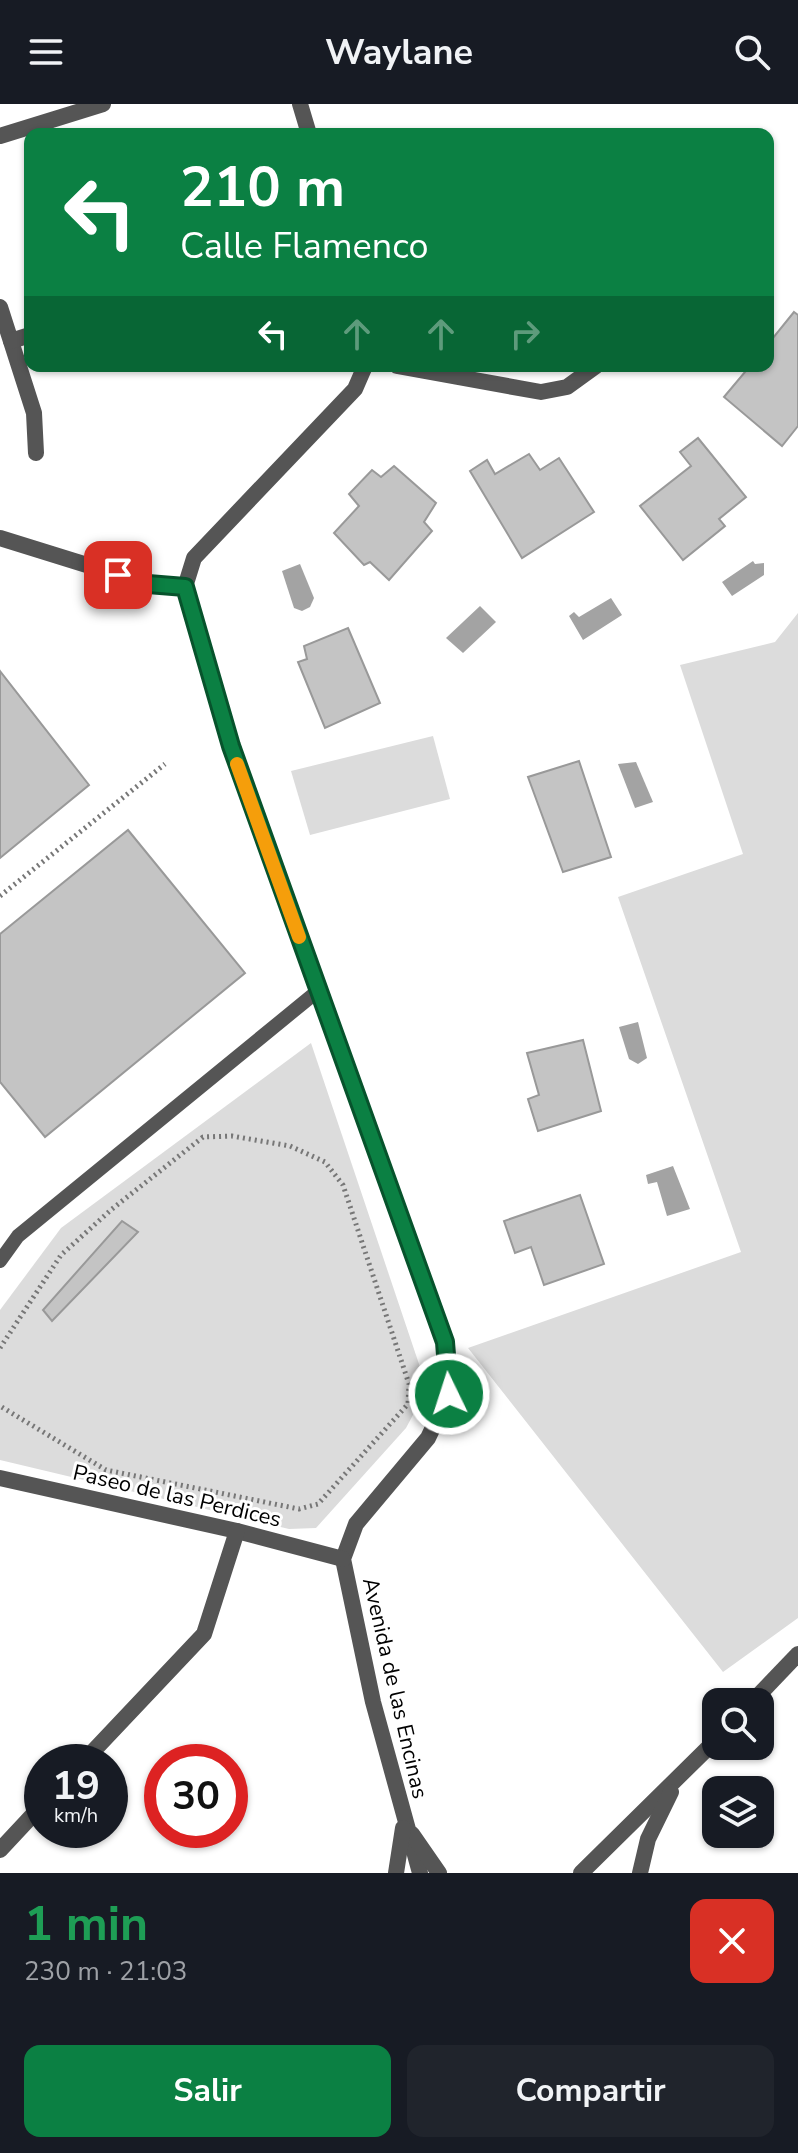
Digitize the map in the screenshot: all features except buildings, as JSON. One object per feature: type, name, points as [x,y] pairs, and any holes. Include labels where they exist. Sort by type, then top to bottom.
[{"type":"street","points":[[26,128],[103,104]]},
{"type":"street","points":[[300,104],[307,128]]},
{"type":"street","points":[[0,136],[24,129]]},
{"type":"street","points":[[0,307],[34,413],[36,453]]},
{"type":"street","points":[[11,341],[24,337]]},
{"type":"street","points":[[0,538],[148,584],[185,587],[194,558],[355,389],[362,372]]},
{"type":"street","points":[[430,372],[541,392],[567,387],[588,372]]},
{"type":"street","name":"Avenida de las Encinas","points":[[185,587],[231,746],[445,1342],[449,1394],[428,1438],[356,1524],[343,1559],[373,1702],[420,1873]]},
{"type":"street","name":"Paseo de las Perdices","points":[[0,1478],[237,1531],[343,1559]]},
{"type":"street","points":[[100,1744],[204,1634],[237,1531]]},
{"type":"street","points":[[765,1688],[798,1654]]},
{"type":"street","points":[[581,1873],[702,1755]]},
{"type":"street","points":[[640,1873],[648,1839],[675,1783]]},
{"type":"street","name":"Avenida de las Encinas","points":[[396,1873],[404,1822]]},
{"type":"street","name":"Avenida de las Encinas","points":[[404,1822],[439,1873]]},
{"type":"street","points":[[0,1850],[24,1824]]},
{"type":"lane","points":[[0,1261],[18,1236],[319,990]]},
{"type":"path","points":[[0,896],[165,764]]},
{"type":"path","points":[[0,1348],[61,1255],[112,1209],[203,1137],[232,1136],[290,1146],[325,1162],[343,1185],[409,1384],[408,1404],[318,1504],[299,1509],[106,1470],[0,1406]]},
{"type":"shaded area","points":[[753,561],[755,564],[764,563],[764,575],[732,596],[722,582]]},
{"type":"shaded area","points":[[300,564],[314,598],[310,607],[302,611],[294,608],[282,571]]},
{"type":"shaded area","points":[[611,598],[622,615],[583,640],[569,616],[574,612],[579,617]]},
{"type":"shaded area","points":[[480,606],[496,622],[463,653],[446,638]]},
{"type":"shaded area","points":[[798,613],[798,1618],[723,1672],[468,1348],[741,1252],[618,897],[743,854],[680,665],[775,642]]},
{"type":"shaded area","points":[[433,736],[450,799],[310,835],[291,771]]},
{"type":"shaded area","points":[[636,762],[653,802],[635,808],[618,764]]},
{"type":"shaded area","points":[[638,1022],[647,1058],[638,1064],[629,1059],[619,1027]]},
{"type":"shaded area","points":[[311,1043],[421,1370],[421,1400],[406,1428],[316,1528],[289,1529],[0,1460],[0,1310],[61,1228]]},
{"type":"shaded area","points":[[673,1166],[690,1209],[667,1216],[657,1182],[648,1184],[646,1175]]},
{"type":"slow traffic","points":[[237,764],[299,937]]},
{"type":"route","points":[[118,575],[148,584],[185,587],[231,746],[445,1342],[449,1394]]}]
